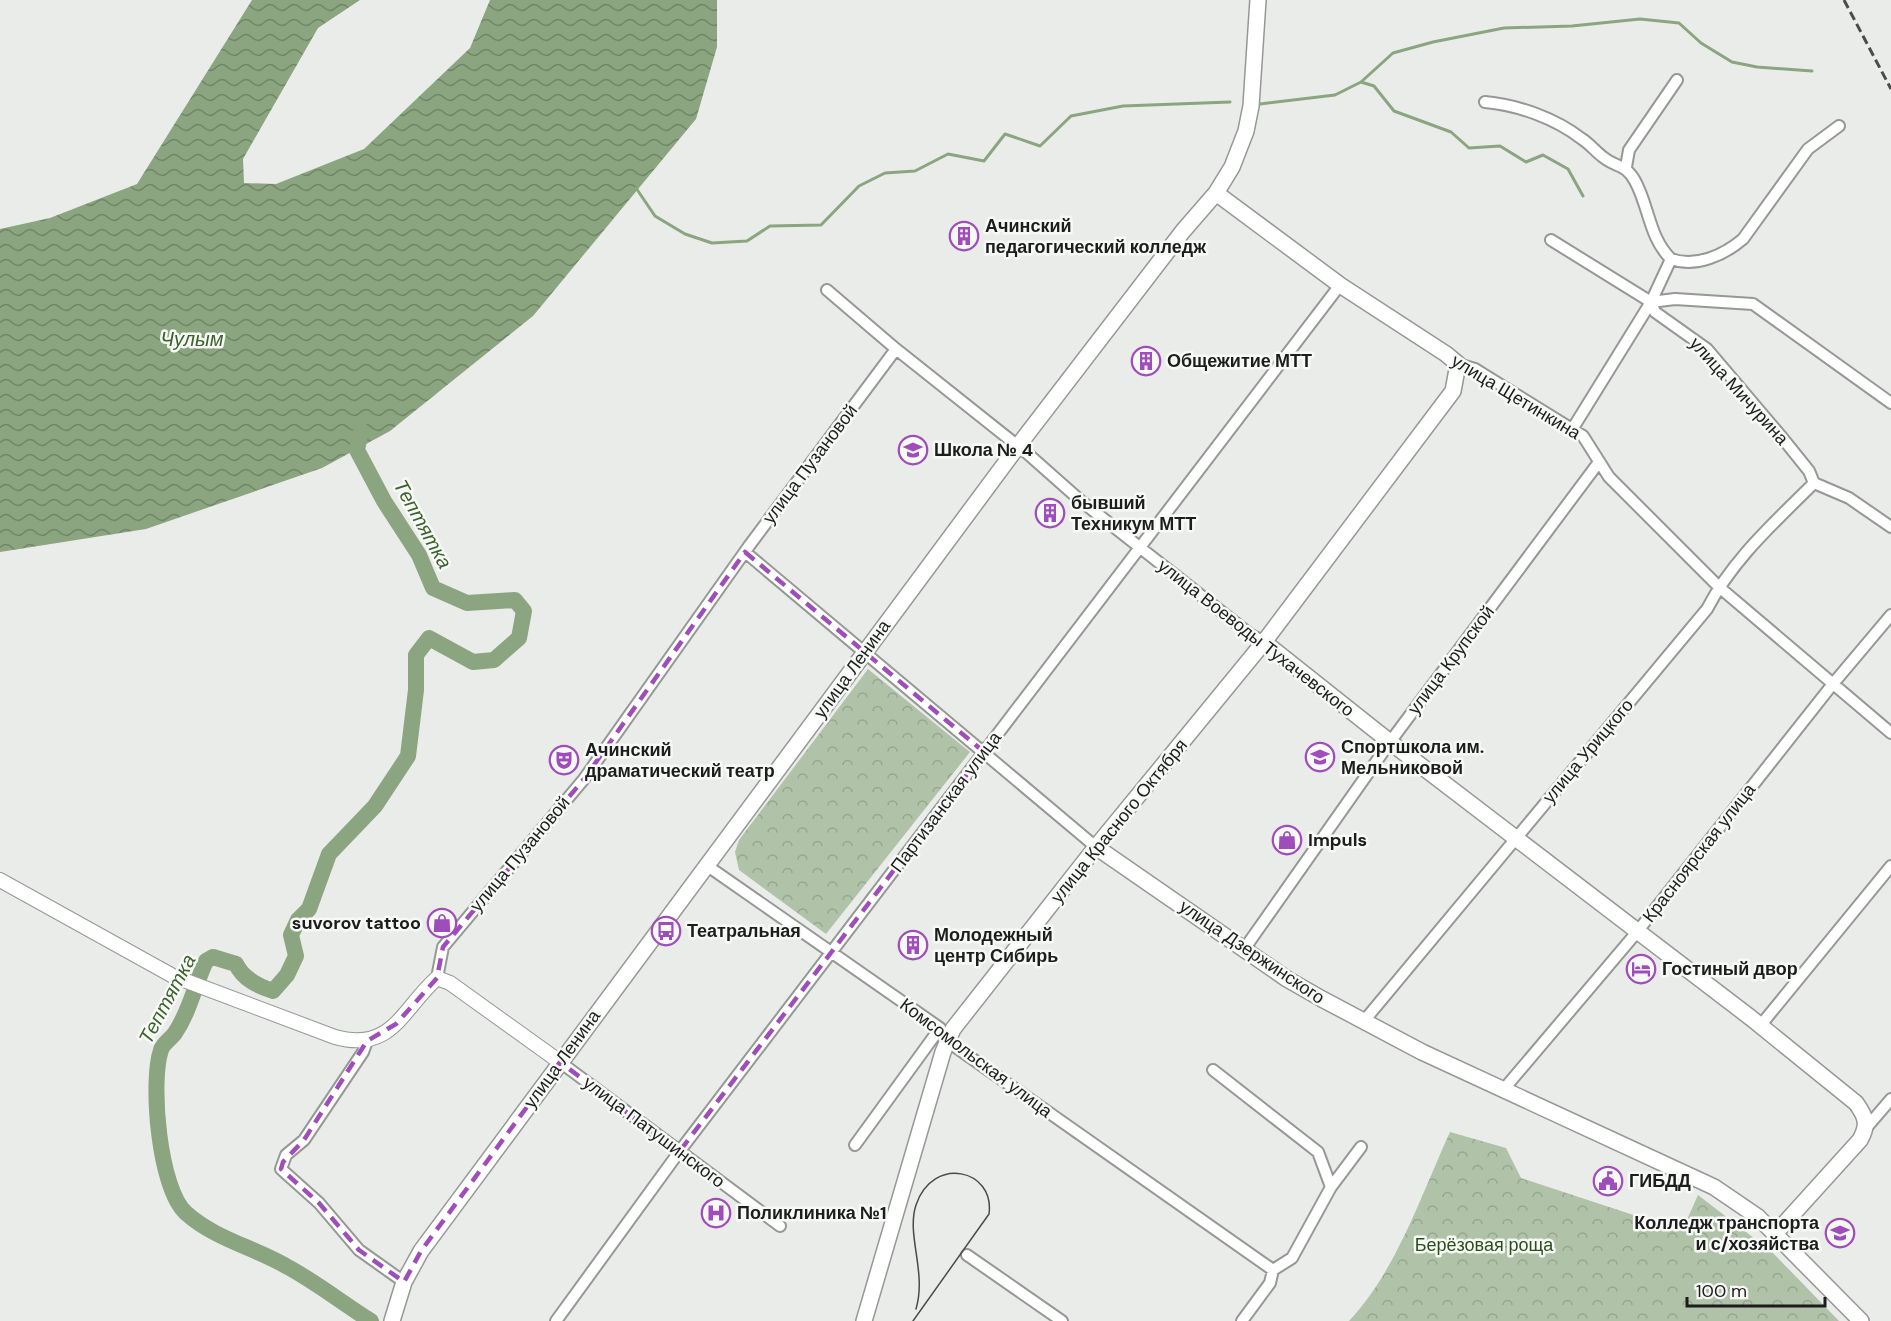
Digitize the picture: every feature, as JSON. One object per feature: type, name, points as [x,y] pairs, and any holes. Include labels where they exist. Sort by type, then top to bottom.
[{"type":"main road","name":"улица Ленина","points":[[393,1318],[404,1282],[421,1251],[560,1062],[709,867],[865,651],[1018,447],[1183,231],[1216,193],[1232,167],[1246,131],[1251,106],[1258,0]]},
{"type":"main road","name":"улица Щетинкина","points":[[1216,193],[1340,285],[1458,364]]},
{"type":"main road","name":"улица Красного Октября","points":[[864,1321],[943,1035],[953,1029],[1096,847],[1264,642],[1453,391],[1458,364]]},
{"type":"main road","name":"улица Воеводы Тухачевского","points":[[1264,642],[1856,1103],[1867,1118],[1867,1127]]},
{"type":"main road","name":"улица Дзержинского","points":[[1096,847],[1287,979],[1364,1022],[1422,1052],[1714,1187],[1758,1217],[1861,1321]]},
{"type":"main road","points":[[1774,1234],[1860,1140],[1867,1127]]},
{"type":"street","points":[[1626,167],[1629,150],[1677,80]]},
{"type":"street","points":[[1485,102],[1509,104],[1529,112],[1575,134],[1604,159],[1626,167],[1636,182],[1653,232],[1671,259],[1683,262],[1706,260],[1732,249],[1743,239],[1808,149],[1839,126]]},
{"type":"street","name":"улица Мичурина","points":[[1551,240],[1651,302],[1655,312],[1680,327],[1707,350],[1809,471],[1814,483]]},
{"type":"street","points":[[1573,428],[1651,302],[1671,259]]},
{"type":"street","name":"Партизанская улица","points":[[556,1321],[680,1152],[1340,285]]},
{"type":"street","name":"улица Воеводы Тухачевского","points":[[827,290],[1140,549],[1251,635],[1264,642]]},
{"type":"street","points":[[1651,302],[1675,299],[1753,304],[1891,403]]},
{"type":"street","name":"улица Пузановой","points":[[437,978],[443,947],[584,779],[745,552],[896,349]]},
{"type":"street","name":"улица Щетинкина","points":[[1458,364],[1475,369],[1573,428],[1588,442],[1609,477],[1719,586],[1832,685],[1891,733]]},
{"type":"street","name":"улица Крупской","points":[[1245,948],[1390,742],[1599,462]]},
{"type":"street","points":[[1814,483],[1849,498],[1891,527]]},
{"type":"street","name":"улица Урицкого","points":[[1364,1022],[1707,609],[1719,586],[1741,556],[1814,483]]},
{"type":"street","name":"улица Дзержинского","points":[[745,552],[1096,847]]},
{"type":"street","name":"Красноярская улица","points":[[1504,1089],[1637,932],[1832,685],[1891,615]]},
{"type":"street","points":[[1760,1026],[1891,866]]},
{"type":"street","name":"Комсомольская улица","points":[[709,867],[832,952],[943,1035],[1273,1270]]},
{"type":"street","points":[[0,880],[173,976],[210,993],[334,1037],[366,1041],[396,1024],[437,978]]},
{"type":"street","name":"улица Патушинского","points":[[437,978],[450,983],[560,1062],[780,1226]]},
{"type":"street","points":[[855,1145],[943,1035]]},
{"type":"street","points":[[366,1041],[363,1052],[304,1140],[286,1155],[281,1169],[319,1203],[359,1250],[404,1282]]},
{"type":"street","points":[[1213,1070],[1318,1152],[1331,1187]]},
{"type":"street","points":[[1867,1127],[1891,1099]]},
{"type":"street","points":[[1242,1321],[1270,1283],[1273,1270],[1292,1258],[1331,1187],[1361,1147]]},
{"type":"street","points":[[967,1255],[1062,1321]]},
{"type":"highlighted area","points":[[745,552],[984,752],[679,1152],[560,1062],[421,1251],[404,1282],[359,1250],[319,1203],[281,1169],[283,1162],[304,1140],[367,1041],[396,1024],[437,978],[443,947],[584,779]]},
{"type":"green space","points":[[868,669],[970,752],[826,934],[739,870],[735,852],[739,840]]},
{"type":"green space","name":"Берёзовая роща","points":[[1450,1132],[1506,1148],[1521,1178],[1682,1231],[1698,1195],[1772,1252],[1839,1321],[1349,1321],[1381,1279],[1407,1231]]},
{"type":"water","name":"Чулым","points":[[252,0],[360,0],[318,28],[243,159],[244,183],[276,184],[364,149],[470,48],[490,0],[717,0],[717,47],[696,119],[533,316],[390,431],[322,468],[146,529],[0,552],[0,229],[50,218],[137,184]]},
{"type":"waterway","points":[[1260,104],[1335,95],[1361,82],[1393,53],[1433,42],[1504,28],[1572,26],[1640,19],[1679,23],[1701,43],[1732,62],[1757,67],[1812,71]]},
{"type":"waterway","points":[[1361,82],[1374,86],[1394,111],[1451,132],[1469,148],[1500,146],[1526,162],[1543,155],[1568,169],[1583,196]]},
{"type":"waterway","points":[[636,188],[655,216],[685,234],[712,243],[747,241],[770,226],[821,225],[859,186],[885,173],[915,171],[948,154],[984,161],[1005,134],[1040,146],[1071,116],[1123,106],[1230,102]]},
{"type":"waterway","name":"Тептятка","points":[[361,430],[357,450],[384,501],[419,555],[433,588],[467,603],[515,600],[524,611],[519,638],[494,660],[473,662],[429,638],[416,655],[416,690],[408,756],[375,806],[329,854],[309,909],[298,920],[291,935],[296,956],[287,975],[273,991],[252,981],[236,964],[213,957],[206,961],[180,1025],[163,1045],[156,1086],[163,1159],[169,1182],[186,1213],[209,1230],[297,1272],[371,1321]]},
{"type":"tram line","points":[[913,1321],[989,1214],[988,1199],[983,1187],[973,1178],[961,1174],[948,1174],[935,1179],[924,1189],[916,1205],[913,1229],[919,1281],[916,1309]]},
{"type":"railway","points":[[1844,0],[1891,89]]},
{"type":"place","name":"Ачинский педагогический колледж","points":[[964,236]]},
{"type":"place","name":"Общежитие МТТ","points":[[1146,361]]},
{"type":"place","name":"Школа № 4","points":[[913,450]]},
{"type":"place","name":"бывший Техникум МТТ","points":[[1050,513]]},
{"type":"place","name":"Спортшкола им. Мельниковой","points":[[1320,757]]},
{"type":"place","name":"Ачинский драматический театр","points":[[564,760]]},
{"type":"place","name":"Impuls","points":[[1287,840]]},
{"type":"place","name":"suvorov tattoo","points":[[442,923]]},
{"type":"place","name":"Театральная","points":[[666,931]]},
{"type":"place","name":"Молодежный центр Сибирь","points":[[913,945]]},
{"type":"place","name":"Гостиный двор","points":[[1641,969]]},
{"type":"place","name":"ГИБДД","points":[[1608,1181]]},
{"type":"place","name":"Поликлиника №1","points":[[716,1213]]},
{"type":"place","name":"Колледж транспорта и с/хозяйства","points":[[1840,1233]]}]
